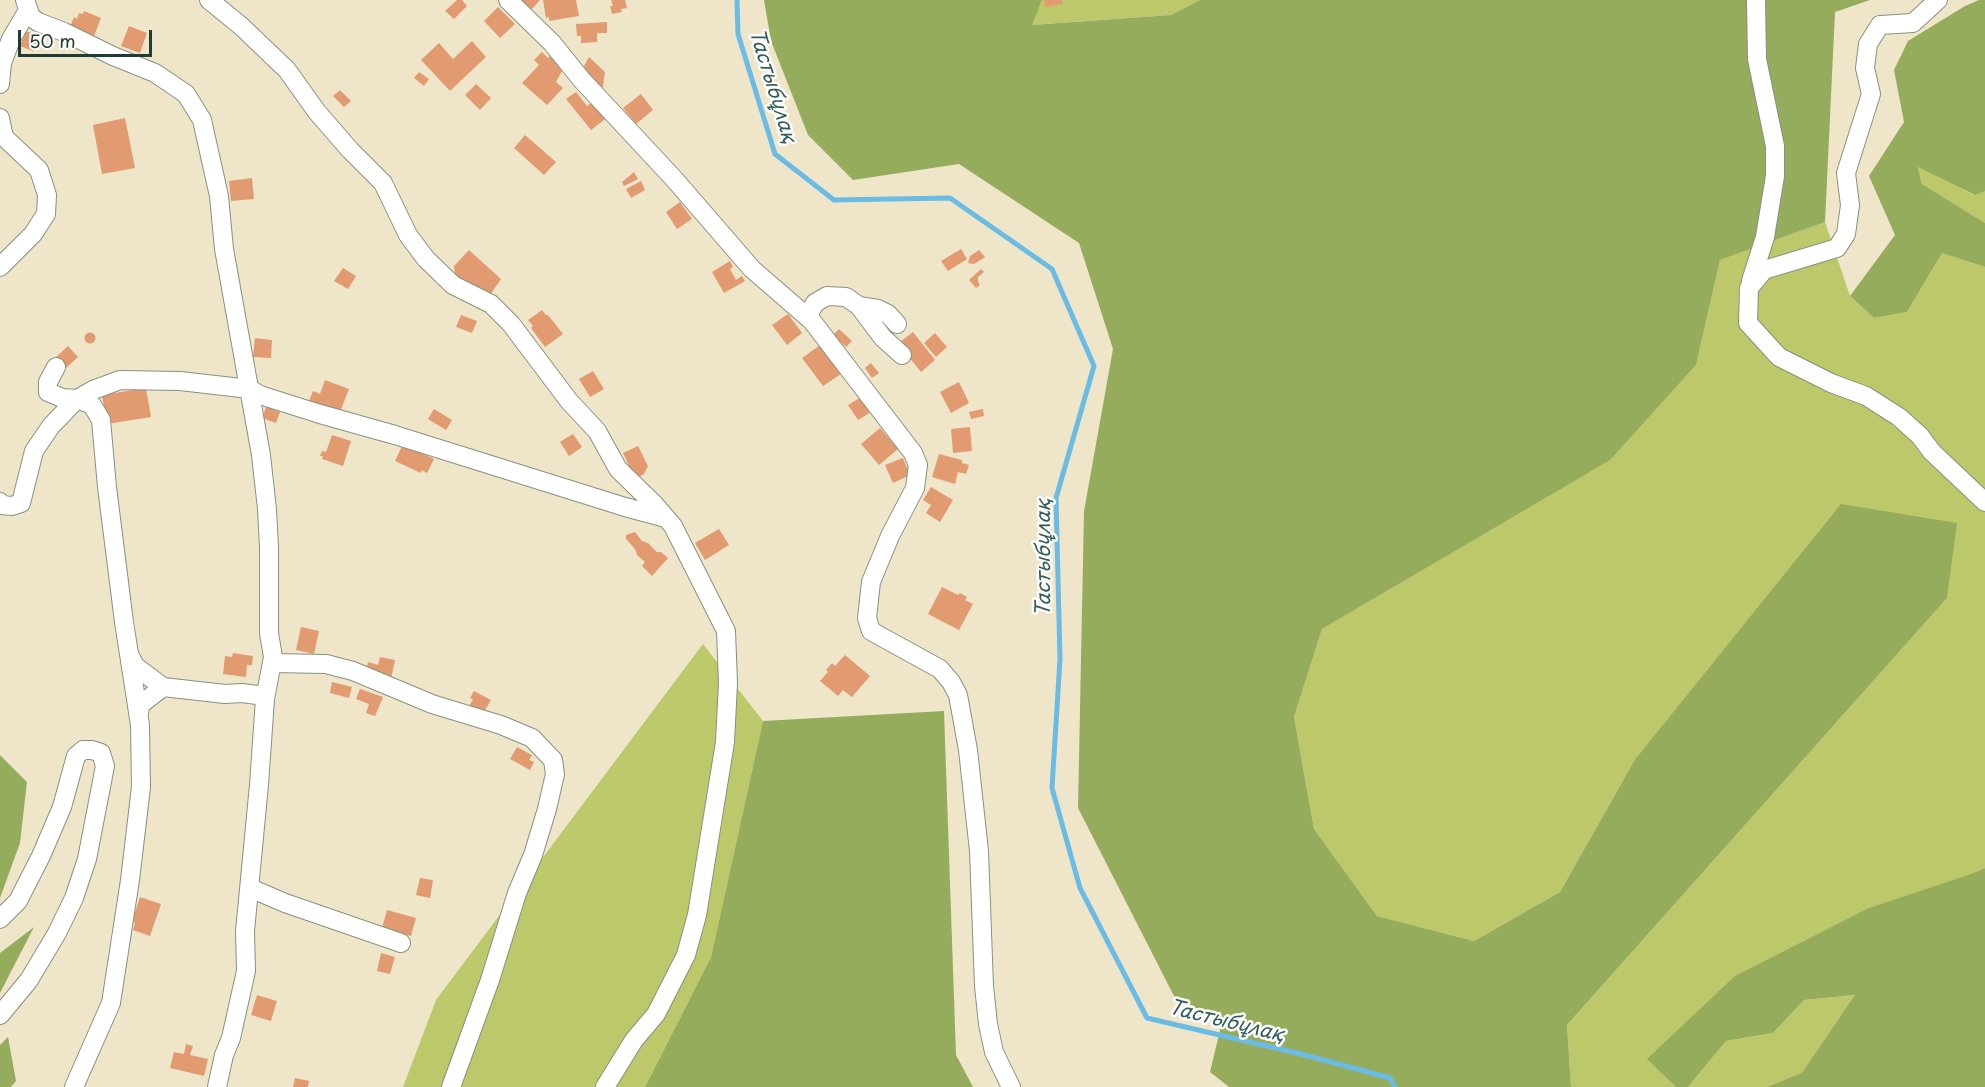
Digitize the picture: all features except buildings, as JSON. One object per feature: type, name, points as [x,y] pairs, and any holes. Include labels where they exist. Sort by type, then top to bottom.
[{"type":"street","points":[[209,0],[241,26],[287,70],[316,112],[383,183],[408,235],[426,259],[453,285],[491,304],[511,324],[569,401],[597,431],[618,469],[673,525],[726,631],[728,683],[725,742],[698,915],[686,955],[656,1014],[633,1040],[605,1087]]},
{"type":"street","points":[[508,0],[552,42],[581,80],[675,180],[752,269],[807,317],[904,438],[913,453],[918,465],[915,488],[890,536],[872,582],[867,618],[871,631],[940,669],[958,695],[969,750],[980,851],[984,986],[988,1024],[994,1052],[1011,1087]]},
{"type":"street","points":[[1756,0],[1757,59],[1775,146],[1775,176],[1765,237],[1749,288],[1748,323],[1779,357],[1831,383],[1866,396],[1899,417],[1985,502]]},
{"type":"street","points":[[1749,288],[1764,270],[1837,248],[1846,234],[1850,205],[1846,173],[1870,94],[1865,68],[1868,44],[1880,25],[1913,24],[1938,0]]},
{"type":"street","points":[[0,84],[2,63],[27,5]]},
{"type":"street","points":[[27,5],[31,17],[38,22],[155,73],[186,94],[202,120],[219,196],[224,249],[250,389],[267,509],[268,633],[272,663],[266,696],[245,931],[246,971],[231,1038],[216,1087]]},
{"type":"street","points":[[0,118],[6,145],[39,170],[47,195],[46,214],[33,234],[0,267]]},
{"type":"street","points":[[807,317],[815,303],[827,296],[846,297],[859,306],[883,338],[902,356]]},
{"type":"street","points":[[859,306],[878,309],[897,324]]},
{"type":"street","points":[[56,367],[48,382],[48,392],[92,405],[101,420],[106,487],[139,714],[141,787],[130,880],[111,1003],[74,1087]]},
{"type":"street","points":[[0,502],[1,505],[12,506],[21,503],[34,451],[51,426],[77,399],[120,380],[180,381],[250,389],[320,414],[666,518]]},
{"type":"street","points":[[130,656],[135,666],[163,687],[266,696]]},
{"type":"street","points":[[272,663],[326,664],[353,671],[432,704],[501,725],[532,738],[553,760],[555,774],[547,809],[517,893],[490,980],[451,1087]]},
{"type":"street","points":[[139,714],[140,705],[163,687]]},
{"type":"street","points":[[0,920],[18,902],[41,856],[62,807],[76,756],[83,750],[101,753],[105,766],[87,860],[74,898],[57,933],[29,980],[0,1015]]},
{"type":"street","points":[[250,888],[285,903],[401,943]]},
{"type":"green space","points":[[764,0],[1042,0],[1032,25],[1171,15],[1200,0],[1870,0],[1835,12],[1825,222],[1720,260],[1696,365],[1610,460],[1322,629],[1294,717],[1314,829],[1377,916],[1474,941],[1560,892],[1634,761],[1841,504],[1957,523],[1947,598],[1567,1025],[1571,1087],[1229,1087],[1210,1072],[1222,1022],[1174,996],[1078,808],[1084,511],[1113,349],[1079,243],[959,164],[853,180],[808,135],[771,41]]},
{"type":"green space","points":[[1042,0],[1200,0],[1171,15],[1031,25]]},
{"type":"green space","points":[[1985,0],[1985,191],[1975,195],[1918,167],[1922,184],[1985,223],[1985,267],[1942,253],[1907,312],[1874,318],[1850,296],[1895,235],[1869,176],[1904,122],[1894,70],[1908,41],[1965,6]]},
{"type":"green space","points":[[1918,166],[1974,195],[1985,191],[1985,223],[1922,184]]},
{"type":"green space","points":[[1825,222],[1850,296],[1874,318],[1907,312],[1942,253],[1985,267],[1985,868],[1648,1059],[1676,1087],[1571,1087],[1567,1025],[1947,598],[1634,761],[1560,892],[1474,941],[1377,916],[1314,829],[1294,717],[1322,629],[1610,459],[1696,365],[1720,260]]},
{"type":"green space","points":[[703,644],[763,721],[711,957],[645,1087],[403,1087],[436,1000]]},
{"type":"green space","points":[[944,711],[956,1055],[973,1087],[645,1087],[711,957],[763,721]]},
{"type":"green space","points":[[0,755],[27,782],[20,843],[0,898]]},
{"type":"green space","points":[[1985,868],[1985,1087],[1767,1087],[1802,1073],[1855,995],[1804,1000],[1773,1033],[1726,1041],[1688,1087],[1676,1087],[1647,1059],[1735,976],[1869,908]]},
{"type":"green space","points":[[34,927],[0,993],[0,953]]},
{"type":"green space","points":[[1856,995],[1802,1074],[1767,1087],[1688,1087],[1726,1041],[1773,1033],[1804,1000]]},
{"type":"green space","points":[[8,1037],[16,1081],[11,1087],[0,1087],[0,1045]]},
{"type":"waterway","name":"Тастыбұлақ","points":[[737,0],[738,34],[775,154],[834,200],[950,198],[1052,269],[1094,366],[1056,498],[1060,659],[1052,788],[1080,888],[1147,1018],[1305,1055],[1390,1078],[1395,1087]]}]
